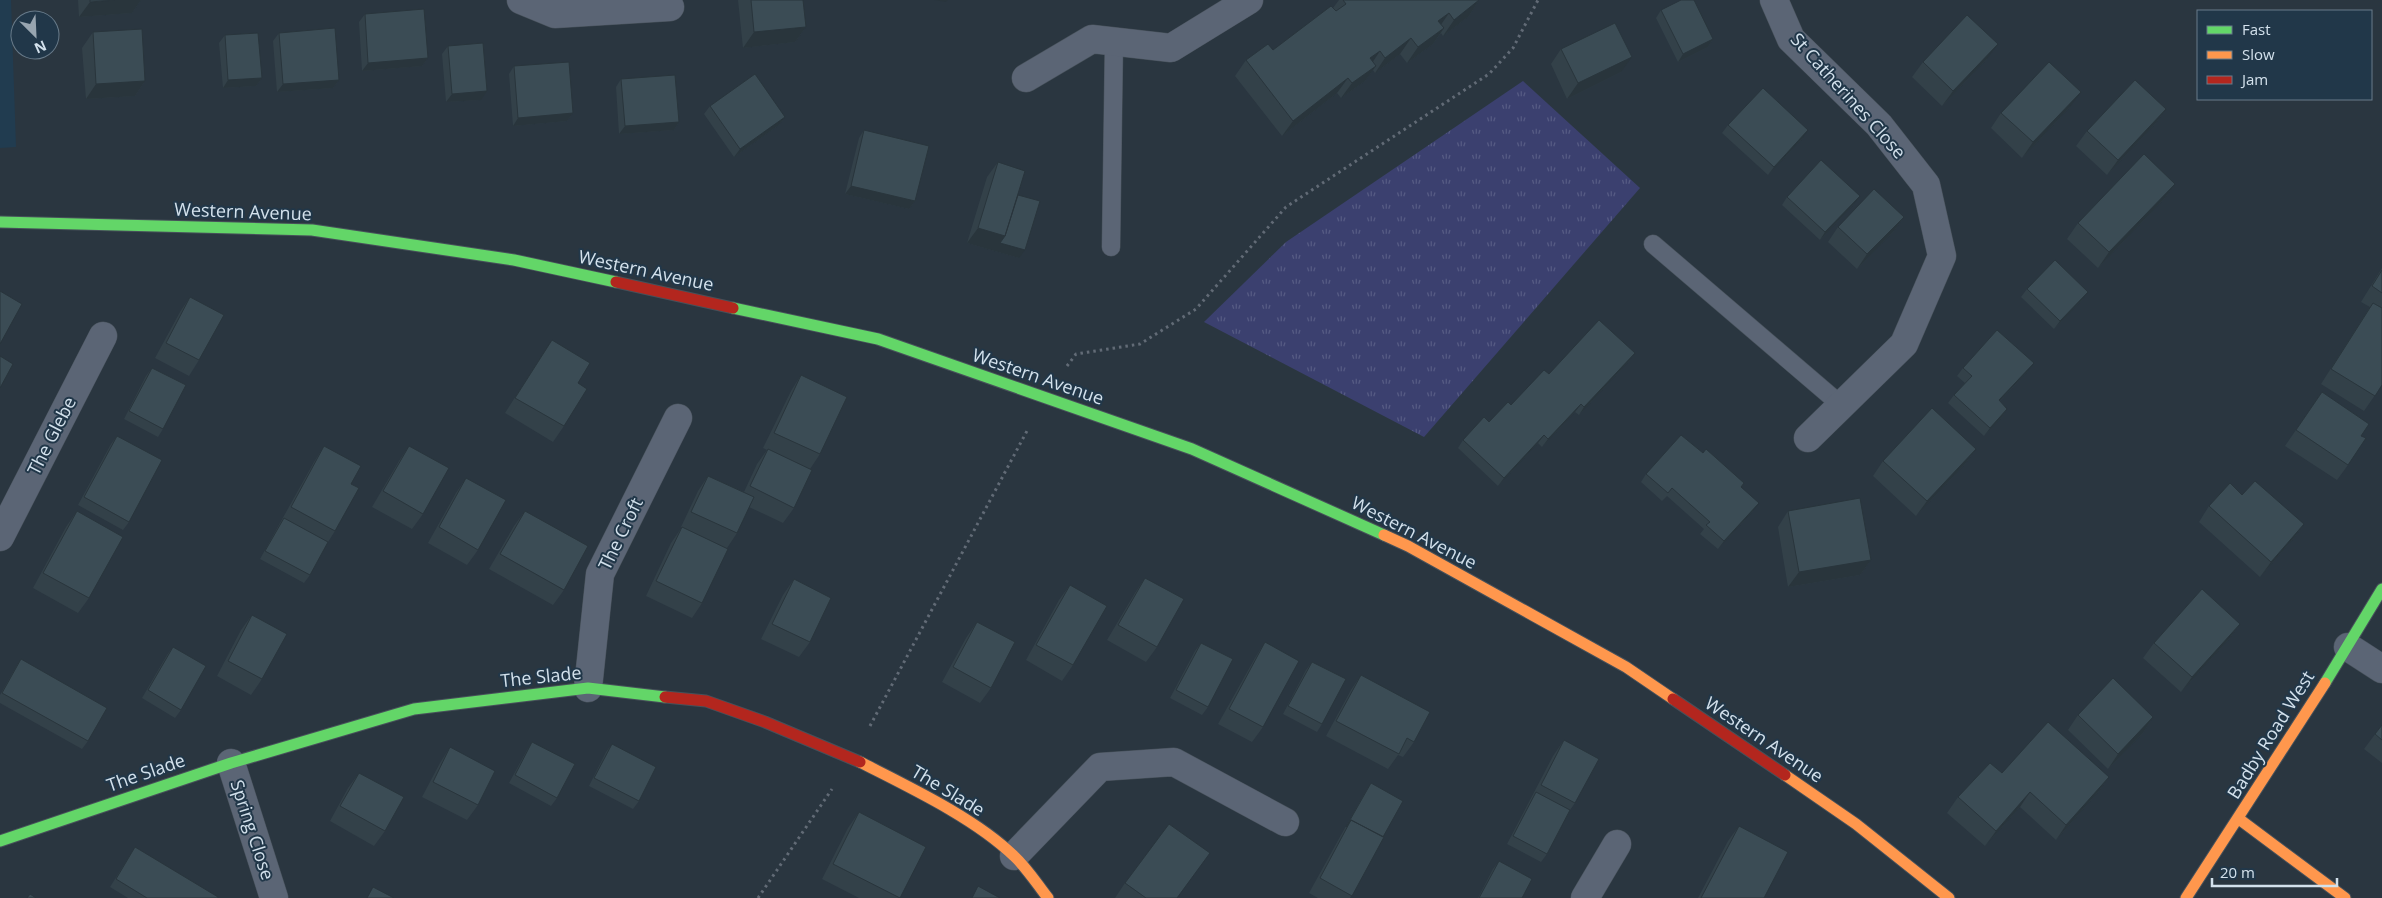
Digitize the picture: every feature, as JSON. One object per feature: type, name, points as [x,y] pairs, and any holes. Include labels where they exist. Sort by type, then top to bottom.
[{"type":"street","points":[[521,0],[555,14],[670,7]]},
{"type":"street","points":[[1026,78],[1092,39],[1171,48],[1249,0]]},
{"type":"street","name":"St Catherines Close","points":[[1774,0],[1791,38],[1879,126],[1926,185],[1942,256],[1904,344],[1808,438]]},
{"type":"street","name":"Western Avenue","points":[[0,222],[312,230],[514,260],[878,339],[1192,449],[1408,546],[1626,667],[1856,824],[1949,898]]},
{"type":"street","name":"The Glebe","points":[[0,537],[103,336]]},
{"type":"street","name":"The Croft","points":[[588,688],[600,574],[678,418]]},
{"type":"street","name":"Badby Road West","points":[[2186,898],[2239,819],[2382,590]]},
{"type":"street","points":[[2348,647],[2382,669]]},
{"type":"street","name":"The Slade","points":[[0,841],[231,763],[414,709],[588,688],[706,701],[765,722],[853,758],[927,796],[982,832],[1014,856],[1048,898]]},
{"type":"street","points":[[1014,856],[1100,766],[1174,762],[1285,822]]},
{"type":"street","name":"Spring Close","points":[[231,763],[274,898]]},
{"type":"street","points":[[2239,819],[2345,898]]},
{"type":"street","points":[[1585,898],[1617,844]]},
{"type":"lane","points":[[1111,247],[1114,41]]},
{"type":"lane","points":[[1653,244],[1841,405]]},
{"type":"path","points":[[758,898],[853,758],[1045,397],[1076,354],[1140,344],[1196,309],[1286,207],[1489,74],[1513,48],[1538,0]]},
{"type":"shaded area","points":[[0,0],[11,0],[10,60],[13,60],[16,147],[0,148]]},
{"type":"green space","points":[[1523,81],[1640,188],[1424,437],[1204,322],[1286,242]]},
{"type":"building","points":[[90,0],[115,0],[90,2]]},
{"type":"building","points":[[751,0],[803,0],[806,27],[754,32]]},
{"type":"building","points":[[1343,0],[1479,0],[1454,20],[1449,13],[1438,21],[1444,28],[1418,47],[1411,38],[1385,58],[1380,51],[1370,58],[1376,66],[1352,83],[1348,78],[1293,121],[1246,60],[1268,44],[1273,50],[1331,6],[1336,11],[1346,4]]},
{"type":"building","points":[[1681,0],[1694,0],[1713,39],[1683,54],[1661,10]]},
{"type":"building","points":[[424,9],[428,58],[368,63],[365,14]]},
{"type":"building","points":[[1967,15],[1998,44],[1953,91],[1923,62]]},
{"type":"building","points":[[1615,23],[1632,57],[1578,83],[1561,49]]},
{"type":"building","points":[[335,28],[339,80],[283,84],[279,33]]},
{"type":"building","points":[[142,29],[145,81],[96,84],[93,32]]},
{"type":"building","points":[[258,33],[262,78],[228,80],[225,35]]},
{"type":"building","points":[[483,43],[487,91],[452,94],[448,46]]},
{"type":"building","points":[[569,62],[573,113],[518,118],[514,66]]},
{"type":"building","points":[[2049,62],[2081,92],[2033,142],[2001,113]]},
{"type":"building","points":[[755,74],[785,117],[740,149],[710,106]]},
{"type":"building","points":[[675,75],[679,122],[625,126],[621,79]]},
{"type":"building","points":[[2135,80],[2166,109],[2118,160],[2087,131]]},
{"type":"building","points":[[1763,88],[1808,130],[1774,167],[1728,125]]},
{"type":"building","points":[[864,130],[929,146],[915,201],[851,186]]},
{"type":"building","points":[[2144,154],[2175,184],[2109,252],[2078,223]]},
{"type":"building","points":[[1821,160],[1860,196],[1825,232],[1787,197]]},
{"type":"building","points":[[998,162],[1025,171],[1005,236],[978,228]]},
{"type":"building","points":[[1874,189],[1904,217],[1867,254],[1838,227]]},
{"type":"building","points":[[1018,195],[1040,201],[1025,250],[1000,243],[1005,236]]},
{"type":"building","points":[[2055,260],[2088,292],[2060,321],[2027,289]]},
{"type":"building","points":[[2382,270],[2382,293],[2372,286]]},
{"type":"building","points":[[0,291],[22,304],[0,344]]},
{"type":"building","points":[[190,297],[224,315],[199,360],[166,343]]},
{"type":"building","points":[[2373,303],[2382,308],[2382,385],[2375,396],[2331,369]]},
{"type":"building","points":[[1599,320],[1635,353],[1584,407],[1581,404],[1548,439],[1544,435],[1504,478],[1463,440],[1484,417],[1489,422],[1508,402],[1511,405],[1544,370],[1549,374]]},
{"type":"building","points":[[1997,330],[2034,363],[1999,400],[2007,409],[1990,428],[1954,395],[1972,376],[1963,368]]},
{"type":"building","points":[[552,340],[590,363],[578,383],[587,389],[564,426],[515,398]]},
{"type":"building","points":[[0,356],[13,364],[0,388]]},
{"type":"building","points":[[152,368],[186,385],[163,429],[129,411]]},
{"type":"building","points":[[801,375],[847,397],[820,454],[774,433]]},
{"type":"building","points":[[2322,392],[2369,424],[2361,436],[2366,438],[2348,465],[2296,430]]},
{"type":"building","points":[[1932,408],[1976,449],[1927,501],[1883,461]]},
{"type":"building","points":[[1681,435],[1703,453],[1706,449],[1744,483],[1741,487],[1759,503],[1724,541],[1706,525],[1710,522],[1672,488],[1668,493],[1646,474]]},
{"type":"building","points":[[117,436],[162,460],[129,522],[84,497]]},
{"type":"building","points":[[324,446],[361,466],[351,484],[359,488],[335,531],[291,507]]},
{"type":"building","points":[[409,446],[449,468],[423,514],[383,491]]},
{"type":"building","points":[[768,449],[812,470],[794,508],[750,486]]},
{"type":"building","points":[[708,476],[754,497],[737,533],[691,512]]},
{"type":"building","points":[[466,478],[506,500],[478,550],[439,527]]},
{"type":"building","points":[[2255,481],[2304,524],[2271,562],[2209,506],[2230,483],[2242,495]]},
{"type":"building","points":[[1860,498],[1871,560],[1799,572],[1788,511]]},
{"type":"building","points":[[77,511],[123,537],[89,598],[43,573]]},
{"type":"building","points":[[525,511],[588,546],[564,590],[500,554]]},
{"type":"building","points":[[284,518],[328,542],[310,575],[265,551]]},
{"type":"building","points":[[682,527],[728,549],[702,603],[656,581]]},
{"type":"building","points":[[1145,578],[1184,599],[1157,647],[1118,625]]},
{"type":"building","points":[[794,579],[831,598],[810,642],[772,624]]},
{"type":"building","points":[[1070,585],[1107,606],[1073,665],[1036,645]]},
{"type":"building","points":[[2202,589],[2240,624],[2192,677],[2154,643]]},
{"type":"building","points":[[252,615],[287,634],[262,679],[228,661]]},
{"type":"building","points":[[977,622],[1015,642],[991,688],[953,667]]},
{"type":"building","points":[[1265,642],[1299,661],[1263,727],[1229,709]]},
{"type":"building","points":[[1201,643],[1233,659],[1208,707],[1176,690]]},
{"type":"building","points":[[173,647],[206,666],[181,710],[148,690]]},
{"type":"building","points":[[21,659],[107,708],[88,741],[2,693]]},
{"type":"building","points":[[1312,662],[1346,679],[1322,724],[1288,706]]},
{"type":"building","points":[[1361,675],[1430,712],[1414,742],[1407,738],[1399,754],[1336,721]]},
{"type":"building","points":[[2113,678],[2153,717],[2118,754],[2078,715]]},
{"type":"building","points":[[2048,722],[2109,777],[2066,825],[2030,792],[1996,831],[1958,797],[1990,763],[2002,773]]},
{"type":"building","points":[[2382,725],[2382,740],[2375,734]]},
{"type":"building","points":[[1564,740],[1599,759],[1575,803],[1541,785]]},
{"type":"building","points":[[532,742],[575,764],[557,798],[515,775]]},
{"type":"building","points":[[612,744],[656,767],[639,801],[594,778]]},
{"type":"building","points":[[450,747],[495,771],[478,805],[433,782]]},
{"type":"building","points":[[359,773],[404,797],[385,831],[340,806]]},
{"type":"building","points":[[1371,783],[1403,801],[1383,837],[1351,820],[1346,827]]},
{"type":"building","points":[[1536,792],[1570,810],[1547,854],[1513,836]]},
{"type":"building","points":[[859,812],[926,847],[900,898],[833,864]]},
{"type":"building","points":[[1351,820],[1384,837],[1352,896],[1320,878]]},
{"type":"building","points":[[1169,824],[1210,853],[1177,898],[1146,898],[1125,883]]},
{"type":"building","points":[[1739,826],[1788,852],[1764,898],[1701,898]]},
{"type":"building","points":[[135,847],[218,898],[147,898],[116,879]]},
{"type":"building","points":[[1499,861],[1532,879],[1522,898],[1479,898]]},
{"type":"building","points":[[978,886],[1000,898],[972,898]]},
{"type":"building","points":[[373,887],[394,898],[367,898]]},
{"type":"building","points":[[30,894],[36,898],[27,898]]},
{"type":"traffic: fast","points":[[0,222],[312,230],[514,260],[616,282]]},
{"type":"traffic: fast","points":[[733,308],[878,339],[1192,449],[1384,535]]},
{"type":"traffic: fast","points":[[2325,683],[2382,589]]},
{"type":"traffic: fast","points":[[0,841],[231,763],[414,709],[588,688],[665,697]]},
{"type":"traffic: slow","points":[[1384,535],[1408,546],[1626,667],[1673,699]]},
{"type":"traffic: slow","points":[[2186,898],[2325,683]]},
{"type":"traffic: slow","points":[[860,762],[941,804],[998,842],[1028,871],[1048,898]]},
{"type":"traffic: slow","points":[[1785,775],[1856,824],[1949,898]]},
{"type":"traffic: slow","points":[[2239,819],[2345,898]]},
{"type":"traffic: jam","points":[[616,282],[733,308]]},
{"type":"traffic: jam","points":[[665,697],[706,701],[765,722],[860,762]]},
{"type":"traffic: jam","points":[[1673,699],[1785,775]]}]
